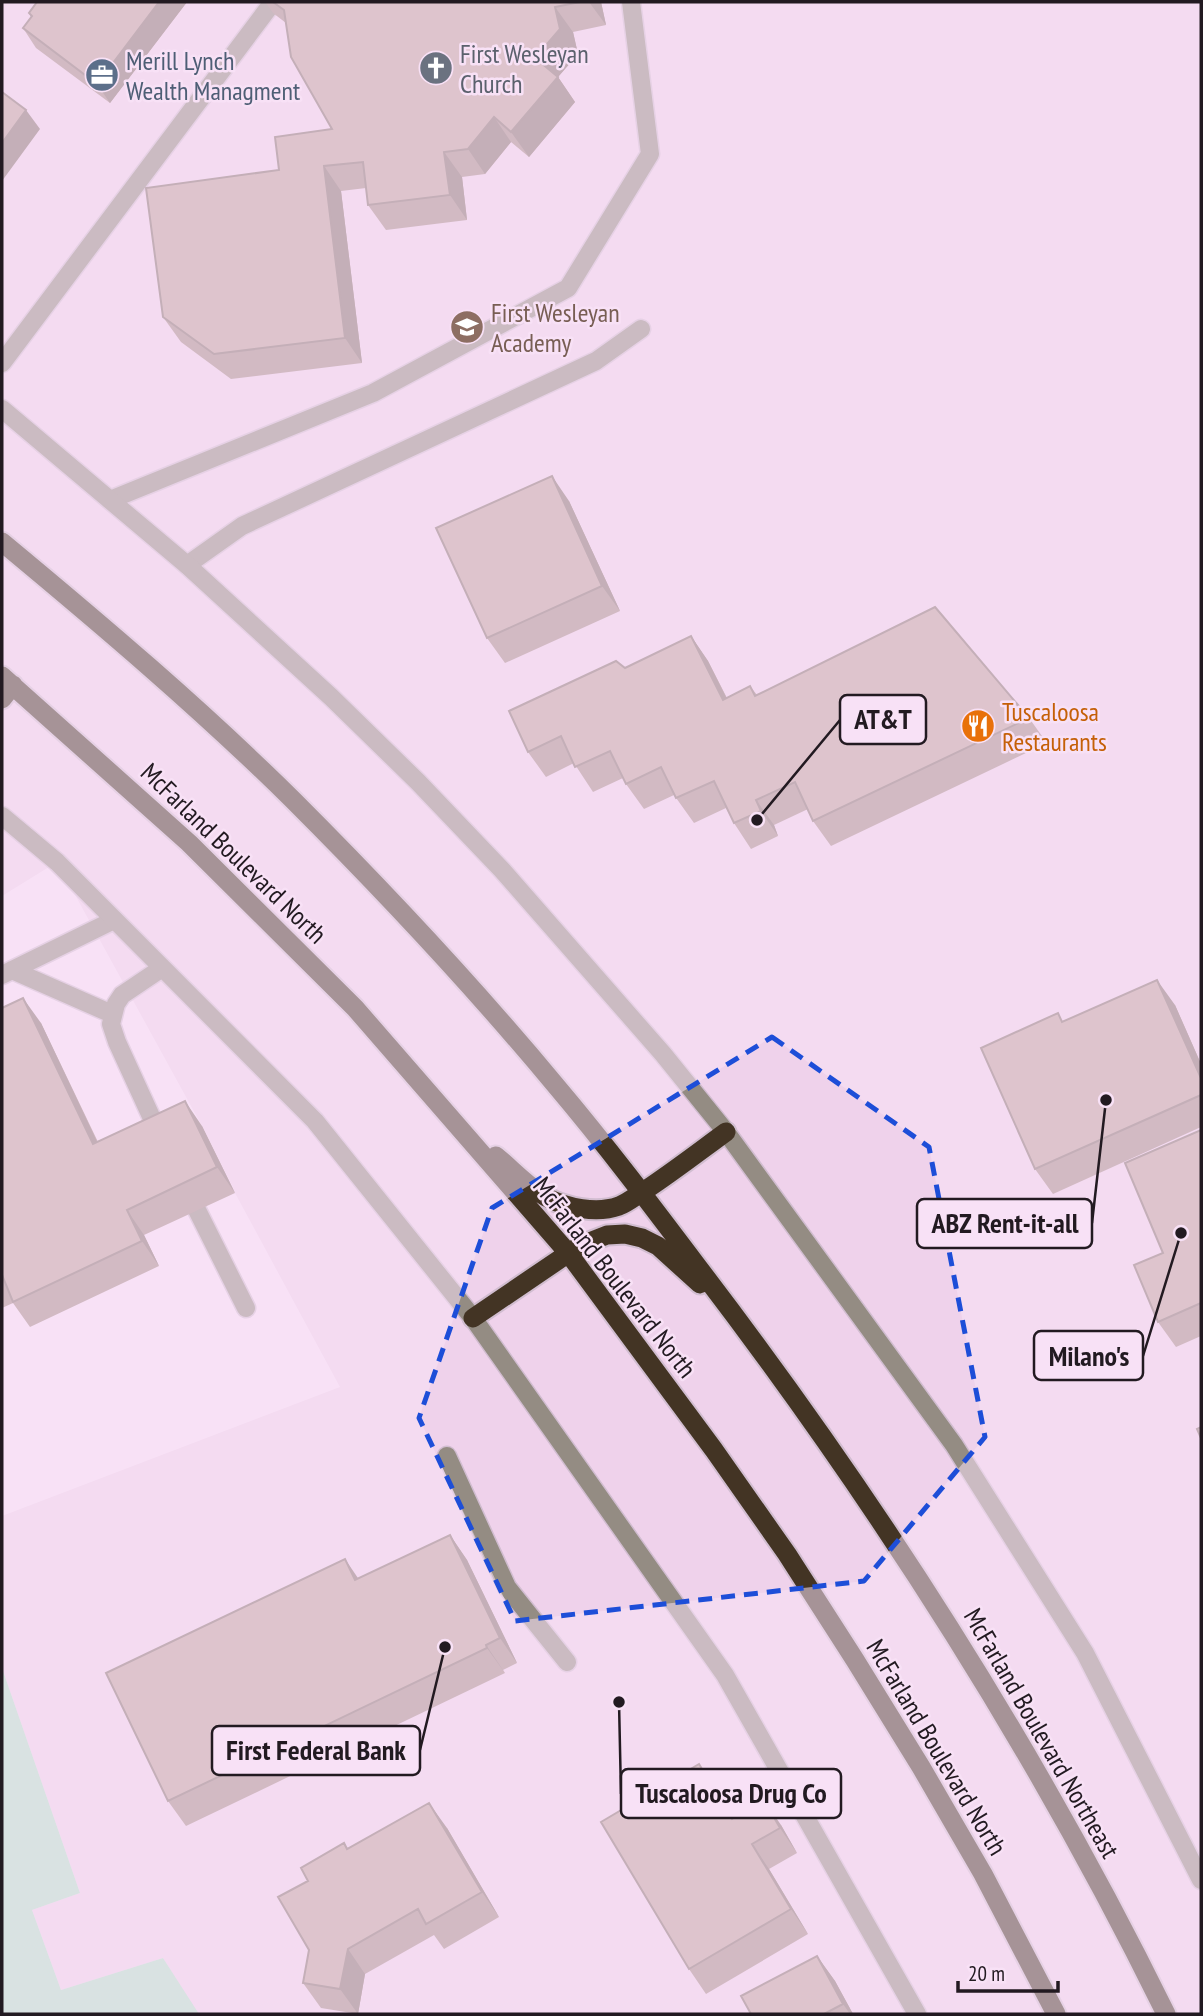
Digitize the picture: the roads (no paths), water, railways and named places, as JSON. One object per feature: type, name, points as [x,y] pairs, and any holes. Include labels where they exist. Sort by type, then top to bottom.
[{"type":"highway","points":[[2,542],[195,707],[291,798],[383,892],[473,989],[550,1079],[735,1315]]},
{"type":"highway","name":"McFarland Boulevard North","points":[[5,686],[189,843],[273,925],[355,1008],[569,1254],[722,1461],[787,1554],[855,1660],[983,1874],[1056,2014]]},
{"type":"highway","points":[[459,1127],[549,1199],[567,1206],[587,1209],[619,1206],[726,1132]]},
{"type":"highway","points":[[473,1318],[590,1240],[625,1234],[658,1246],[735,1315]]},
{"type":"highway","name":"McFarland Boulevard Northeast","points":[[735,1315],[858,1486],[934,1600],[1073,1836],[1166,2014]]},
{"type":"street","points":[[2,363],[273,2]]},
{"type":"street","points":[[110,500],[373,393],[568,288],[650,154],[631,2]]},
{"type":"street","points":[[187,565],[242,526],[596,361],[640,329]]},
{"type":"street","points":[[2,409],[187,565],[331,697],[502,870],[663,1054],[726,1132],[954,1445],[1085,1653],[1201,1880]]},
{"type":"street","points":[[2,816],[57,862],[315,1121],[473,1318],[725,1675],[917,2014]]},
{"type":"street","points":[[7,973],[114,920]]},
{"type":"street","points":[[162,968],[130,987],[116,1004],[112,1014],[113,1034],[164,1144]]},
{"type":"street","points":[[7,973],[112,1014]]},
{"type":"street","points":[[197,1210],[246,1308]]},
{"type":"street","points":[[447,1456],[506,1587],[567,1662]]},
{"type":"place","name":"First Wesleyan Church","points":[[436,68]]},
{"type":"place","name":"Merill Lynch Wealth Managment","points":[[102,75]]},
{"type":"place","name":"First Wesleyan Academy","points":[[467,327]]},
{"type":"place","name":"Tuscaloosa Restaurants","points":[[978,726]]},
{"type":"place","name":"AT&T","points":[[757,820]]},
{"type":"place","name":"ABZ Rent-it-all","points":[[1106,1100]]},
{"type":"place","name":"Milano's","points":[[1181,1233]]},
{"type":"place","name":"First Federal Bank","points":[[445,1647]]},
{"type":"place","name":"Tuscaloosa Drug Co","points":[[619,1702]]}]
